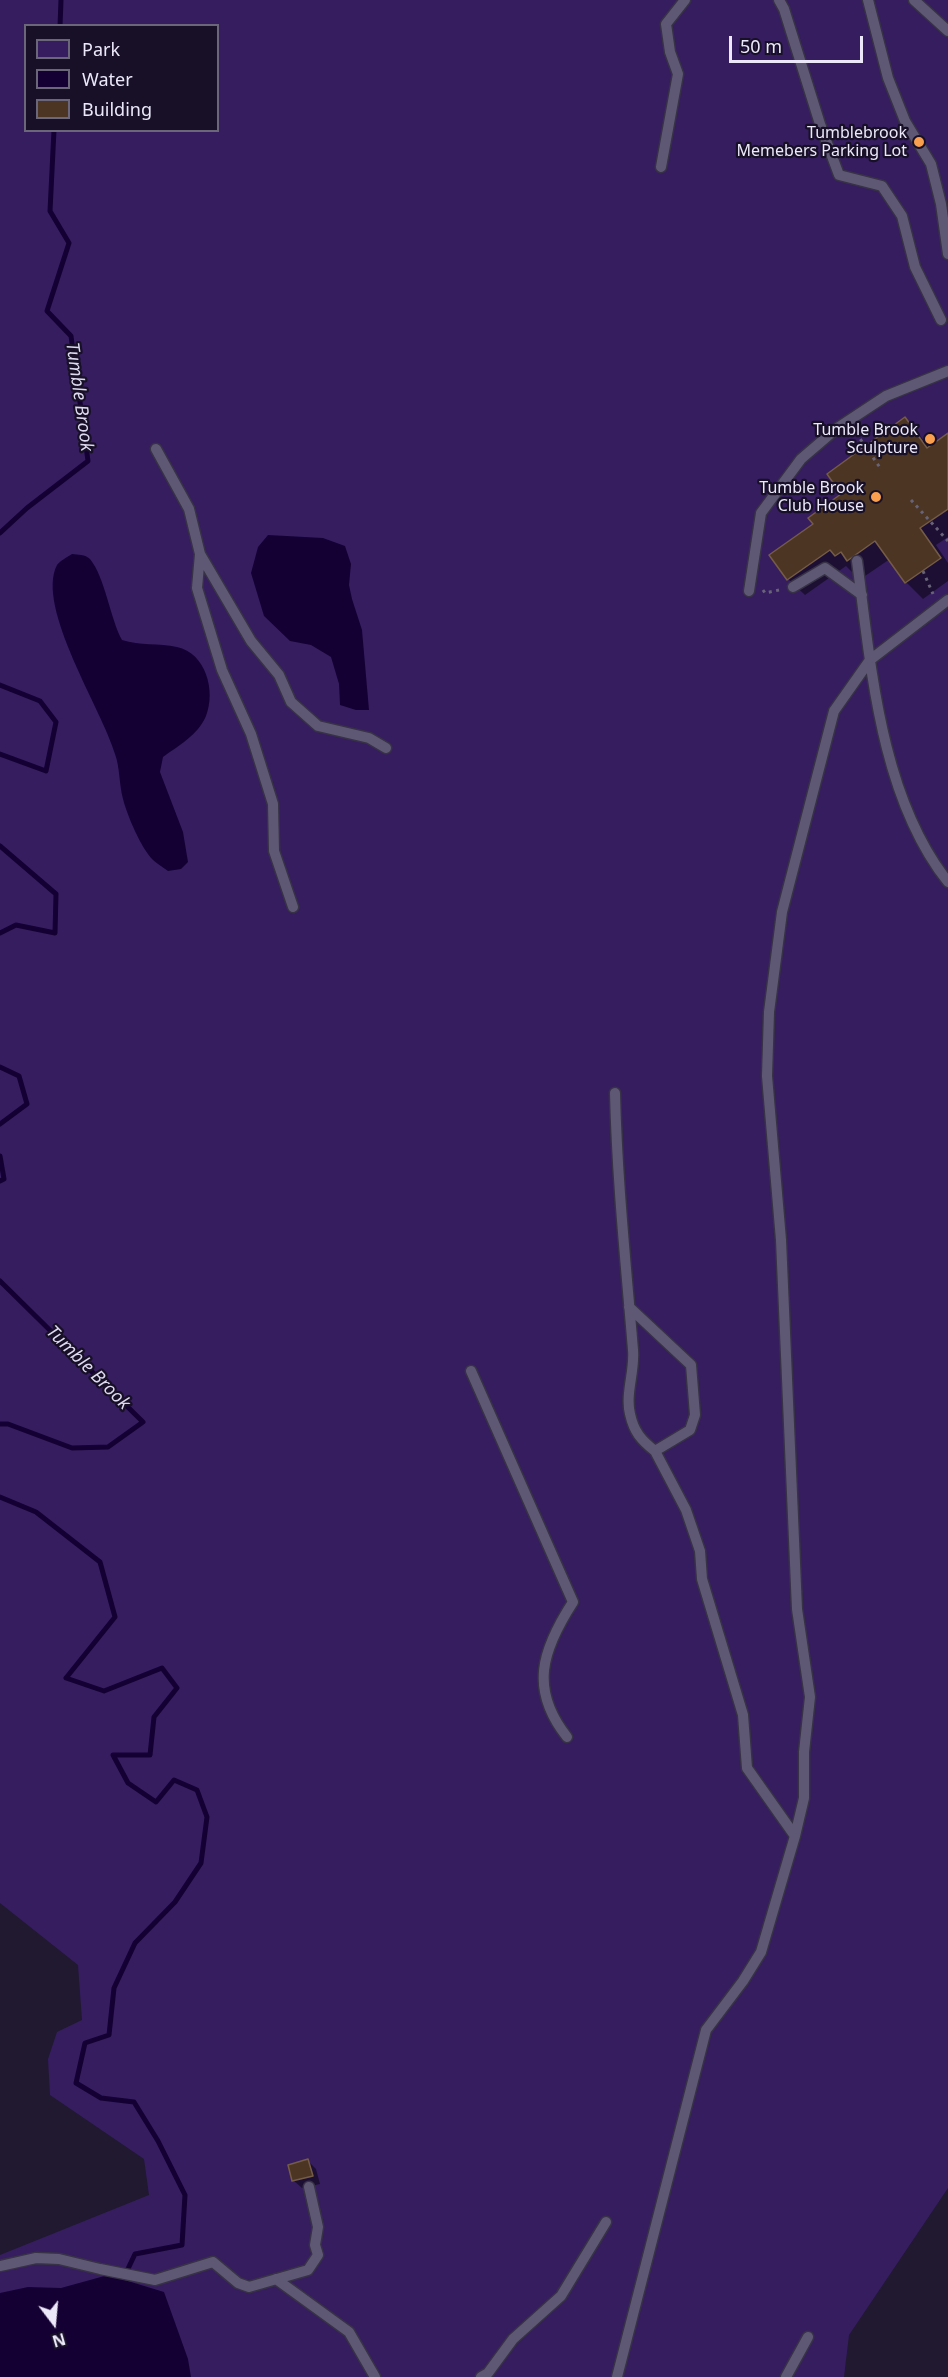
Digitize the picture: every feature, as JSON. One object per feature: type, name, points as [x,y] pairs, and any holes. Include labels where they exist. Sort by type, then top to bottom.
[{"type":"lane","points":[[661,166],[678,74],[670,52],[666,24],[685,0]]},
{"type":"lane","points":[[779,0],[784,9],[820,124],[839,175],[882,186],[902,216],[915,267],[941,320]]},
{"type":"lane","points":[[868,0],[888,78],[905,121],[931,164],[941,204],[948,255]]},
{"type":"lane","points":[[914,0],[948,31]]},
{"type":"lane","points":[[750,586],[761,513],[801,459],[886,396],[948,371]]},
{"type":"lane","points":[[156,449],[189,509],[200,554],[251,641],[279,675],[291,702],[318,726],[369,738],[386,748]]},
{"type":"lane","points":[[200,554],[197,588],[222,670],[251,734],[273,804],[274,851],[293,907]]},
{"type":"lane","points":[[857,561],[870,660],[886,751],[916,831],[931,860],[948,882]]},
{"type":"lane","points":[[793,587],[825,568],[862,595]]},
{"type":"lane","points":[[617,2377],[706,2030],[743,1981],[761,1952],[804,1798],[804,1752],[810,1697],[797,1610],[781,1240],[767,1076],[769,1012],[782,912],[834,711],[870,660],[944,603]]},
{"type":"lane","points":[[615,1094],[616,1149],[634,1354],[629,1412],[638,1438],[655,1450],[672,1488],[686,1510],[700,1551],[702,1579],[743,1715],[747,1768],[795,1836]]},
{"type":"lane","points":[[630,1307],[691,1365],[695,1415],[690,1430],[655,1450]]},
{"type":"lane","points":[[471,1371],[573,1602],[560,1623],[547,1652],[543,1686],[553,1720],[567,1737]]},
{"type":"lane","points":[[0,2266],[36,2258],[59,2259],[155,2280],[213,2262],[238,2283],[249,2287],[308,2270],[318,2254],[315,2245],[318,2227],[309,2187]]},
{"type":"lane","points":[[481,2377],[488,2373],[513,2339],[561,2296],[606,2222]]},
{"type":"lane","points":[[276,2279],[349,2332],[375,2377]]},
{"type":"lane","points":[[786,2377],[807,2337]]},
{"type":"path","points":[[848,422],[881,469]]},
{"type":"path","points":[[911,500],[948,541]]},
{"type":"path","points":[[923,571],[944,603]]},
{"type":"path","points":[[750,586],[765,592],[793,587]]},
{"type":"green space","points":[[0,0],[948,0],[948,2188],[849,2335],[844,2377],[0,2377],[0,2255],[149,2195],[144,2159],[50,2095],[48,2059],[57,2032],[82,2020],[78,1965],[0,1903]]},
{"type":"water","points":[[268,535],[323,538],[345,546],[351,564],[349,585],[362,630],[369,710],[356,710],[340,705],[339,684],[331,657],[311,645],[290,641],[264,616],[251,573],[258,547]]},
{"type":"water","points":[[72,554],[88,557],[95,567],[122,640],[177,647],[187,651],[202,665],[206,674],[210,696],[206,716],[193,734],[163,757],[160,772],[183,832],[188,862],[181,869],[168,871],[148,855],[139,840],[125,806],[117,759],[63,632],[55,606],[53,583],[57,565]]},
{"type":"water","points":[[108,2275],[164,2292],[188,2359],[191,2377],[0,2377],[0,2293],[28,2287],[61,2288]]},
{"type":"building","name":"Tumble Brook Club House","points":[[905,417],[927,448],[948,433],[948,509],[920,528],[941,558],[905,583],[875,541],[847,561],[841,552],[835,556],[830,550],[787,580],[769,555],[813,524],[808,518],[841,494],[827,474]]},
{"type":"building","points":[[308,2159],[313,2176],[292,2181],[288,2165]]},
{"type":"waterway","name":"Tumble Brook","points":[[60,24],[61,0]]},
{"type":"waterway","name":"Tumble Brook","points":[[0,533],[27,508],[88,461],[71,336],[47,311],[69,243],[50,211],[54,132]]},
{"type":"waterway","name":"Tumble Brook","points":[[0,685],[40,701],[56,722],[46,771],[0,754]]},
{"type":"waterway","name":"Tumble Brook","points":[[0,846],[56,894],[55,933],[16,925],[0,933]]},
{"type":"waterway","name":"Tumble Brook","points":[[0,1067],[19,1076],[27,1104],[0,1124]]},
{"type":"waterway","name":"Tumble Brook","points":[[0,1156],[4,1179],[0,1181]]},
{"type":"waterway","name":"Tumble Brook","points":[[0,1281],[143,1422],[108,1447],[72,1448],[8,1424],[0,1424]]},
{"type":"waterway","name":"Tumble Brook","points":[[0,1497],[36,1512],[100,1562],[115,1617],[66,1678],[104,1691],[162,1668],[177,1688],[154,1717],[150,1755],[113,1755],[128,1783],[156,1802],[174,1780],[197,1790],[207,1817],[201,1863],[175,1902],[135,1943],[114,1988],[109,2035],[85,2043],[76,2083],[101,2098],[134,2102],[158,2141],[185,2195],[182,2245],[135,2254],[125,2275]]},
{"type":"place","name":"Tumblebrook Memebers Parking Lot","points":[[919,142]]},
{"type":"place","name":"Tumble Brook Sculpture","points":[[930,439]]},
{"type":"place","name":"Tumble Brook Club House","points":[[876,497]]}]
